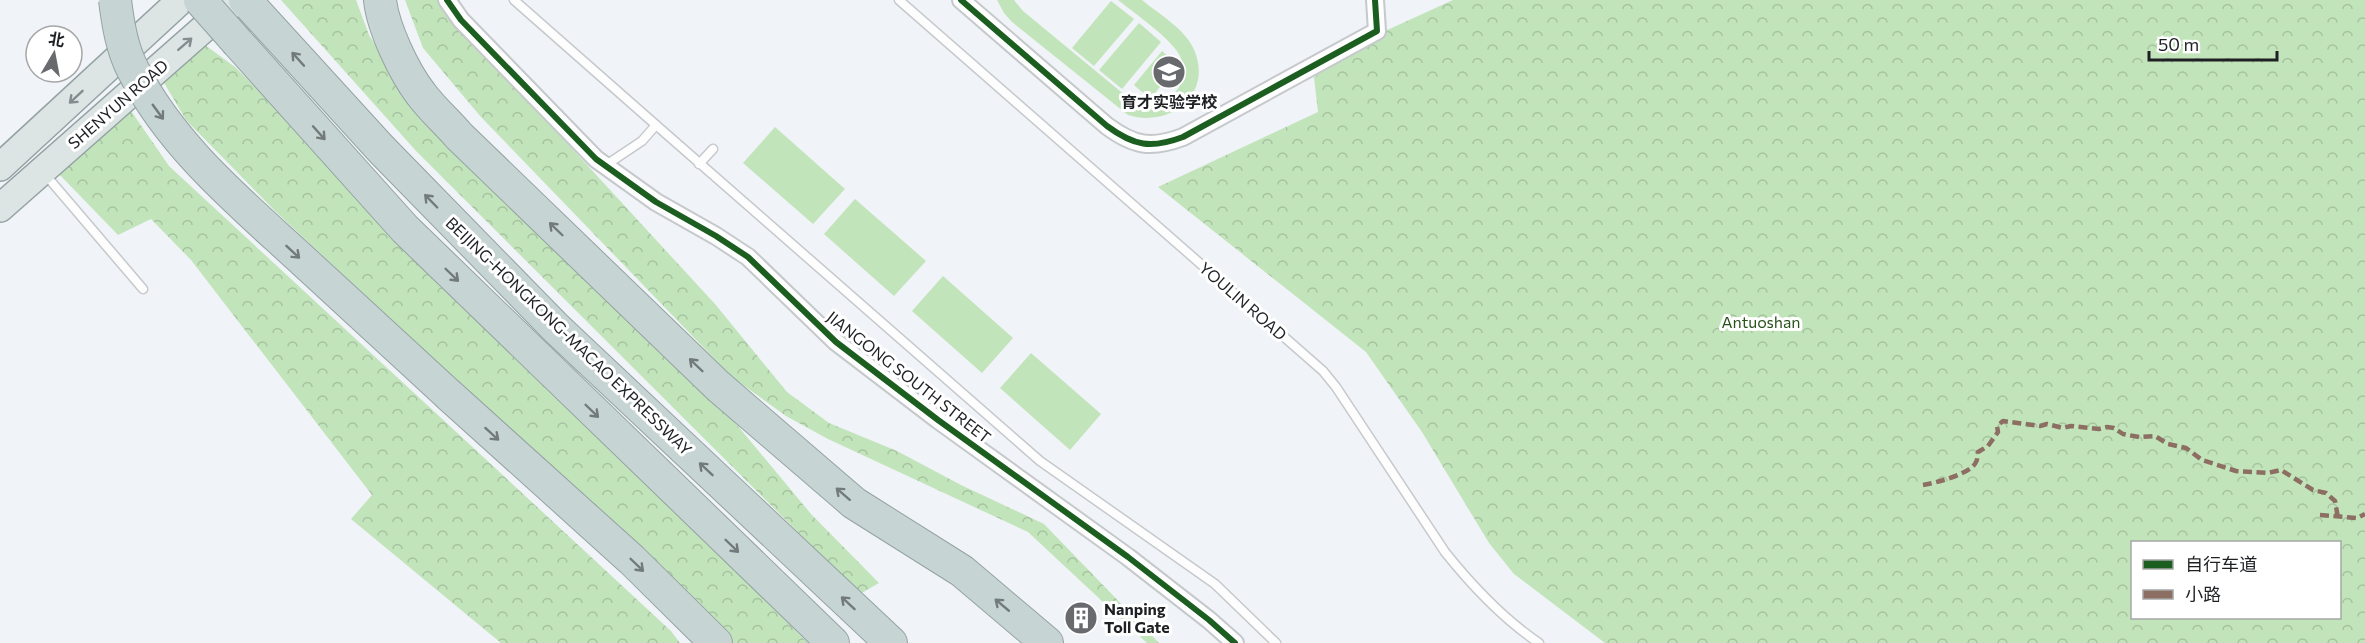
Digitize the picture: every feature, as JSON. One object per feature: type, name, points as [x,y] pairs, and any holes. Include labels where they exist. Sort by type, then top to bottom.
[{"type":"highway","points":[[116,0],[119,27],[132,68],[153,105],[183,145],[229,192],[632,560],[716,643]]},
{"type":"highway","points":[[200,0],[405,229],[833,643]]},
{"type":"highway","points":[[380,0],[381,9],[399,55],[420,93],[459,136],[718,386],[854,504],[962,571],[1047,643]]},
{"type":"highway","name":"BEIJING-HONGKONG-MACAO EXPRESSWAY","points":[[246,5],[381,149],[556,328],[891,643]]},
{"type":"main road","name":"SHENYUN ROAD","points":[[0,167],[181,0]]},
{"type":"main road","name":"SHENYUN ROAD","points":[[0,208],[42,170],[246,5]]},
{"type":"street","name":"JIANGONG SOUTH STREET","points":[[447,0],[461,20],[596,159],[656,202],[748,257],[836,342],[938,420],[1128,557],[1209,620],[1234,643]]},
{"type":"street","points":[[961,0],[1107,126],[1124,138],[1143,144],[1164,144],[1183,137],[1377,31],[1375,0]]},
{"type":"lane","points":[[514,0],[1040,461],[1215,584],[1276,643]]},
{"type":"lane","name":"YOULIN ROAD","points":[[899,0],[1323,371],[1459,570],[1486,600],[1539,643]]},
{"type":"lane","points":[[606,165],[642,141],[656,125]]},
{"type":"lane","points":[[699,164],[713,149]]},
{"type":"lane","points":[[42,170],[143,289]]},
{"type":"green space","points":[[281,0],[356,0],[369,35],[387,63],[718,402],[811,514],[879,583],[860,594],[417,152]]},
{"type":"green space","points":[[405,0],[443,0],[518,90],[715,304],[787,392],[829,423],[897,451],[961,485],[1044,524],[1159,643],[1147,643],[1028,532],[828,439],[786,416],[732,377],[481,117],[423,48]]},
{"type":"green space","points":[[997,0],[1014,0],[1023,11],[1126,96],[1149,103],[1160,101],[1178,89],[1183,79],[1184,68],[1176,49],[1152,26],[1118,0],[1142,0],[1165,17],[1191,44],[1199,68],[1192,95],[1183,105],[1158,117],[1143,118],[1128,115],[1012,22]]},
{"type":"green space","name":"Antuoshan","points":[[1453,0],[2365,0],[2365,643],[1605,643],[1514,574],[1489,543],[1422,432],[1366,352],[1158,187],[1318,112],[1314,77],[1383,32]]},
{"type":"green space","points":[[1111,1],[1134,19],[1094,66],[1072,48]]},
{"type":"green space","points":[[1139,23],[1161,42],[1122,89],[1099,70]]},
{"type":"green space","points":[[201,42],[235,67],[808,643],[731,643],[465,388],[276,212],[186,120],[163,81]]},
{"type":"green space","points":[[1162,51],[1178,65],[1150,99],[1134,85]]},
{"type":"green space","points":[[129,108],[169,166],[671,631],[680,643],[501,643],[351,519],[372,495],[191,260],[151,219],[118,235],[59,174]]},
{"type":"green space","points":[[775,127],[845,189],[813,224],[743,163]]},
{"type":"green space","points":[[855,199],[926,261],[894,296],[824,234]]},
{"type":"green space","points":[[943,276],[1013,338],[982,373],[912,311]]},
{"type":"green space","points":[[1031,353],[1101,414],[1070,450],[1000,388]]},
{"type":"marked path","points":[[1923,485],[1952,477],[1973,466],[1977,461],[1978,452],[1988,446],[1998,432],[1997,426],[2003,421],[2040,426],[2047,424],[2063,428],[2071,426],[2099,429],[2107,427],[2114,428],[2123,434],[2139,437],[2155,436],[2168,444],[2186,448],[2202,460],[2236,471],[2268,473],[2281,470],[2313,490],[2326,493],[2335,501],[2338,518]]},
{"type":"marked path","points":[[2320,515],[2357,518],[2365,514]]},
{"type":"cycle path","points":[[447,0],[461,20],[596,159],[656,202],[748,257],[836,342],[938,420],[1128,557],[1235,643]]},
{"type":"cycle path","points":[[961,0],[1107,126],[1126,138],[1143,144],[1161,143],[1183,137],[1377,31],[1375,0]]},
{"type":"place","name":"育才实验学校","points":[[1169,72]]},
{"type":"place","name":"Nanping Toll Gate","points":[[1081,618]]}]
